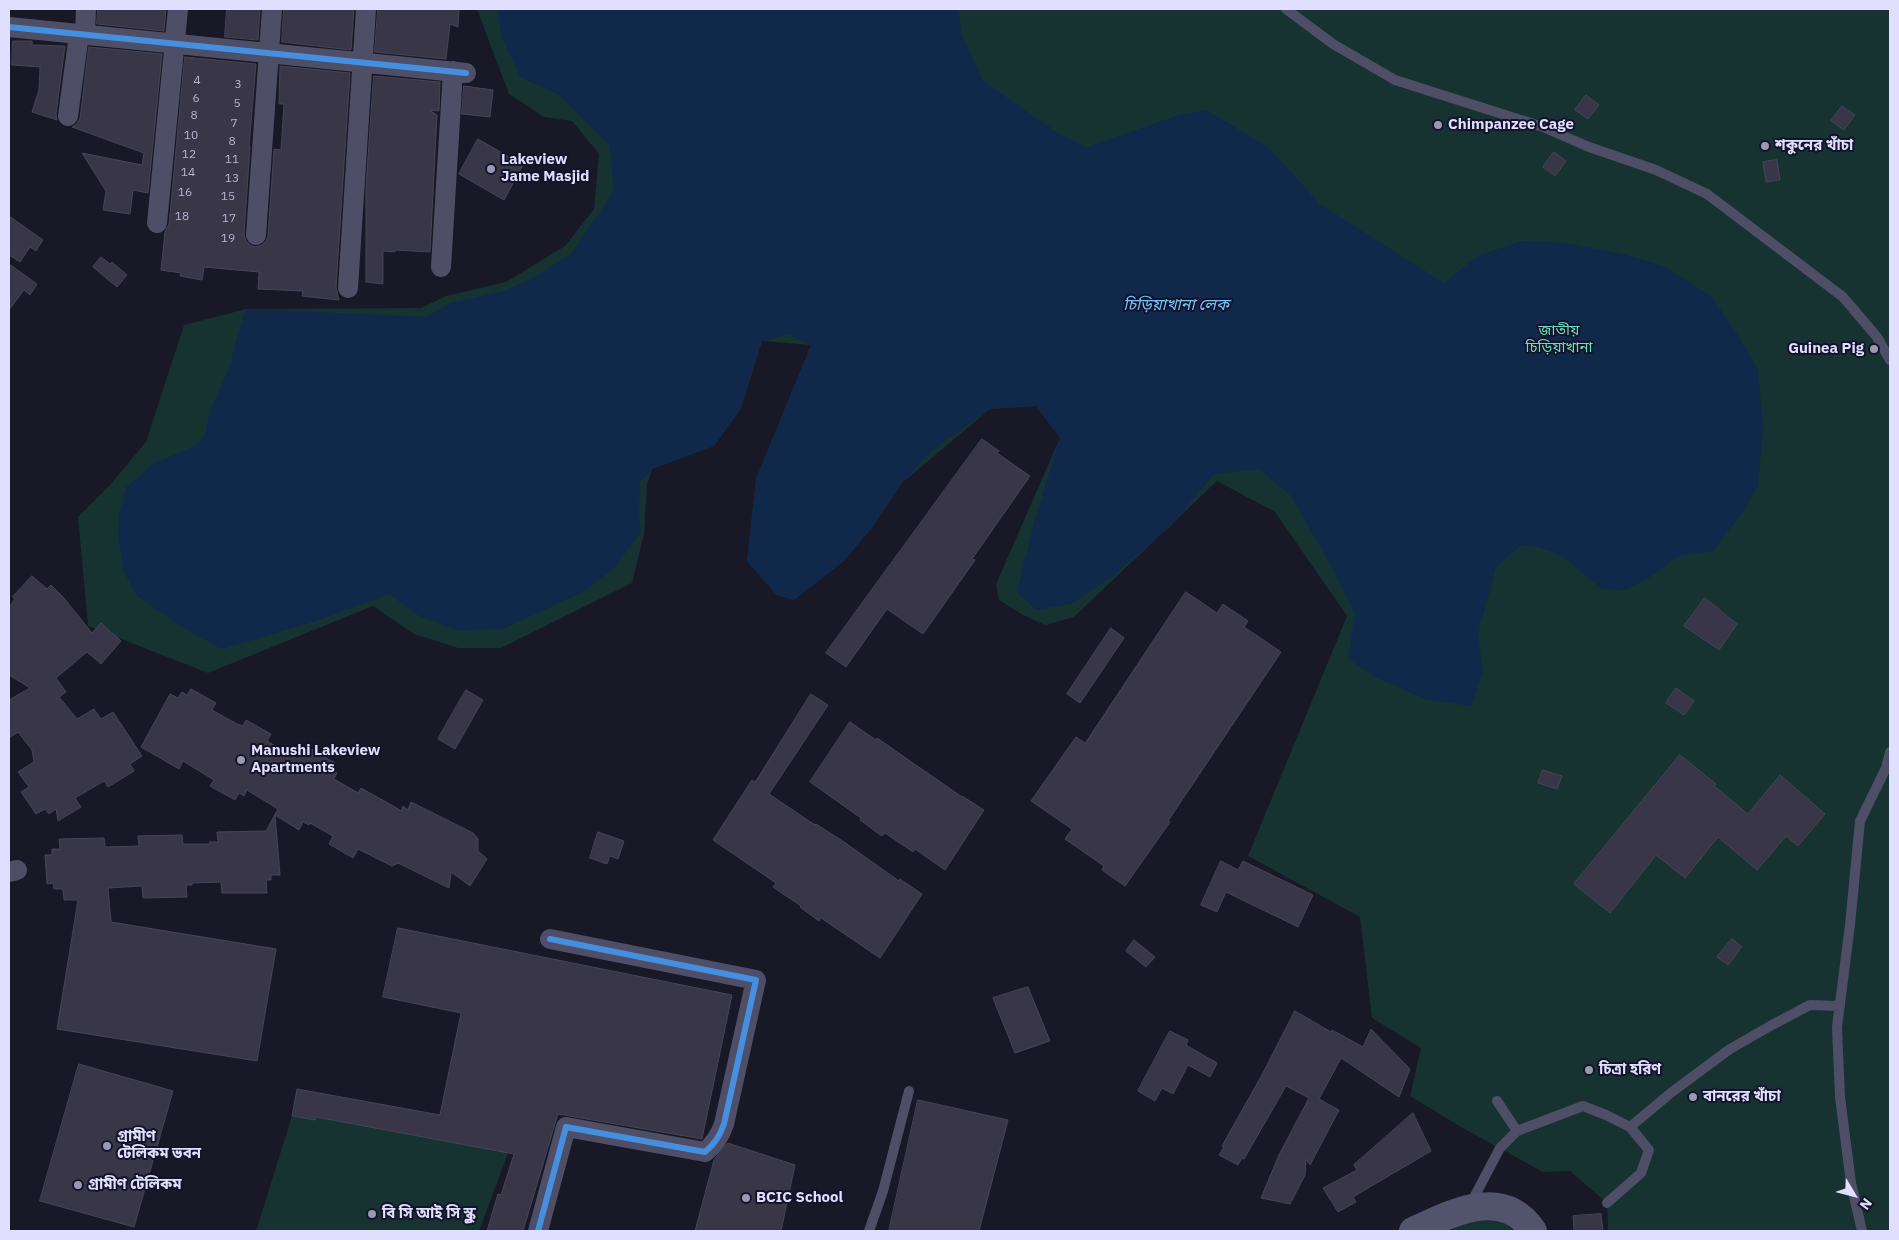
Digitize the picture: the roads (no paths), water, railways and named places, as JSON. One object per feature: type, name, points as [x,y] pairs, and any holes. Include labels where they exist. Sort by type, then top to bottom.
[{"type":"main road","points":[[1413,1231],[1453,1213],[1477,1206],[1500,1207],[1528,1223],[1533,1231]]},
{"type":"street","points":[[68,116],[86,9]]},
{"type":"street","points":[[157,223],[178,9]]},
{"type":"street","points":[[256,236],[272,9]]},
{"type":"street","points":[[348,288],[366,9]]},
{"type":"street","points":[[9,27],[459,72],[441,268]]},
{"type":"street","points":[[538,1231],[566,1127],[705,1152],[713,1146],[720,1136],[724,1124],[756,980],[550,939]]},
{"type":"lane","points":[[1286,9],[1333,44],[1396,80],[1543,127],[1589,147],[1656,170],[1707,194],[1843,297],[1877,337],[1890,360]]},
{"type":"lane","points":[[1862,1231],[1851,1183],[1840,1097],[1837,1028],[1850,925],[1860,821],[1886,768],[1890,752]]},
{"type":"lane","points":[[1630,1127],[1672,1092],[1730,1049],[1810,1005],[1840,1006]]},
{"type":"lane","points":[[870,1231],[909,1091]]},
{"type":"lane","points":[[1497,1101],[1518,1131]]},
{"type":"lane","points":[[1468,1209],[1500,1148],[1518,1131],[1583,1106],[1606,1114],[1630,1127],[1649,1150],[1641,1173],[1607,1203]]},
{"type":"water","name":"চিড়িয়াখানা লেক","points":[[497,9],[959,9],[961,33],[983,81],[1061,135],[1087,147],[1179,115],[1207,110],[1269,148],[1320,204],[1444,283],[1477,256],[1522,241],[1564,243],[1619,253],[1664,266],[1711,296],[1736,332],[1758,370],[1763,427],[1758,486],[1742,513],[1713,551],[1678,556],[1653,575],[1626,590],[1602,589],[1562,556],[1539,547],[1521,545],[1496,567],[1478,634],[1483,672],[1471,706],[1425,699],[1377,678],[1348,659],[1355,614],[1334,571],[1291,496],[1259,469],[1214,474],[1171,526],[1113,576],[1071,604],[1036,610],[1017,592],[1034,523],[1060,438],[1036,406],[990,409],[934,449],[902,483],[872,528],[845,560],[794,600],[776,595],[747,561],[756,479],[811,345],[788,334],[762,341],[741,408],[714,446],[652,469],[640,482],[639,514],[641,532],[614,568],[585,591],[503,629],[456,630],[419,616],[389,594],[316,621],[222,649],[190,632],[137,596],[123,570],[118,534],[119,514],[126,487],[151,465],[197,445],[205,434],[211,408],[229,369],[246,309],[427,317],[451,303],[504,291],[535,277],[571,254],[614,191],[609,145],[558,94],[521,78],[502,38]]},
{"type":"place","name":"Chimpanzee Cage","points":[[1438,125]]},
{"type":"place","name":"শকুনের খাঁচা","points":[[1765,146]]},
{"type":"place","name":"Lakeview Jame Masjid","points":[[491,169]]},
{"type":"place","name":"Guinea Pig","points":[[1874,349]]},
{"type":"place","name":"Manushi Lakeview Apartments","points":[[241,760]]},
{"type":"place","name":"চিত্রা হরিণ","points":[[1589,1070]]},
{"type":"place","name":"বানরের খাঁচা","points":[[1693,1097]]},
{"type":"place","name":"গ্রামীণ টেলিকম ভবন","points":[[107,1146]]},
{"type":"place","name":"গ্রামীণ টেলিকম","points":[[78,1185]]},
{"type":"place","name":"BCIC School","points":[[746,1198]]},
{"type":"place","name":"বি সি আই সি স্কুল","points":[[372,1214]]},
{"type":"park label","name":"জাতীয় চিড়িয়াখানা","points":[[1559,340]]}]
